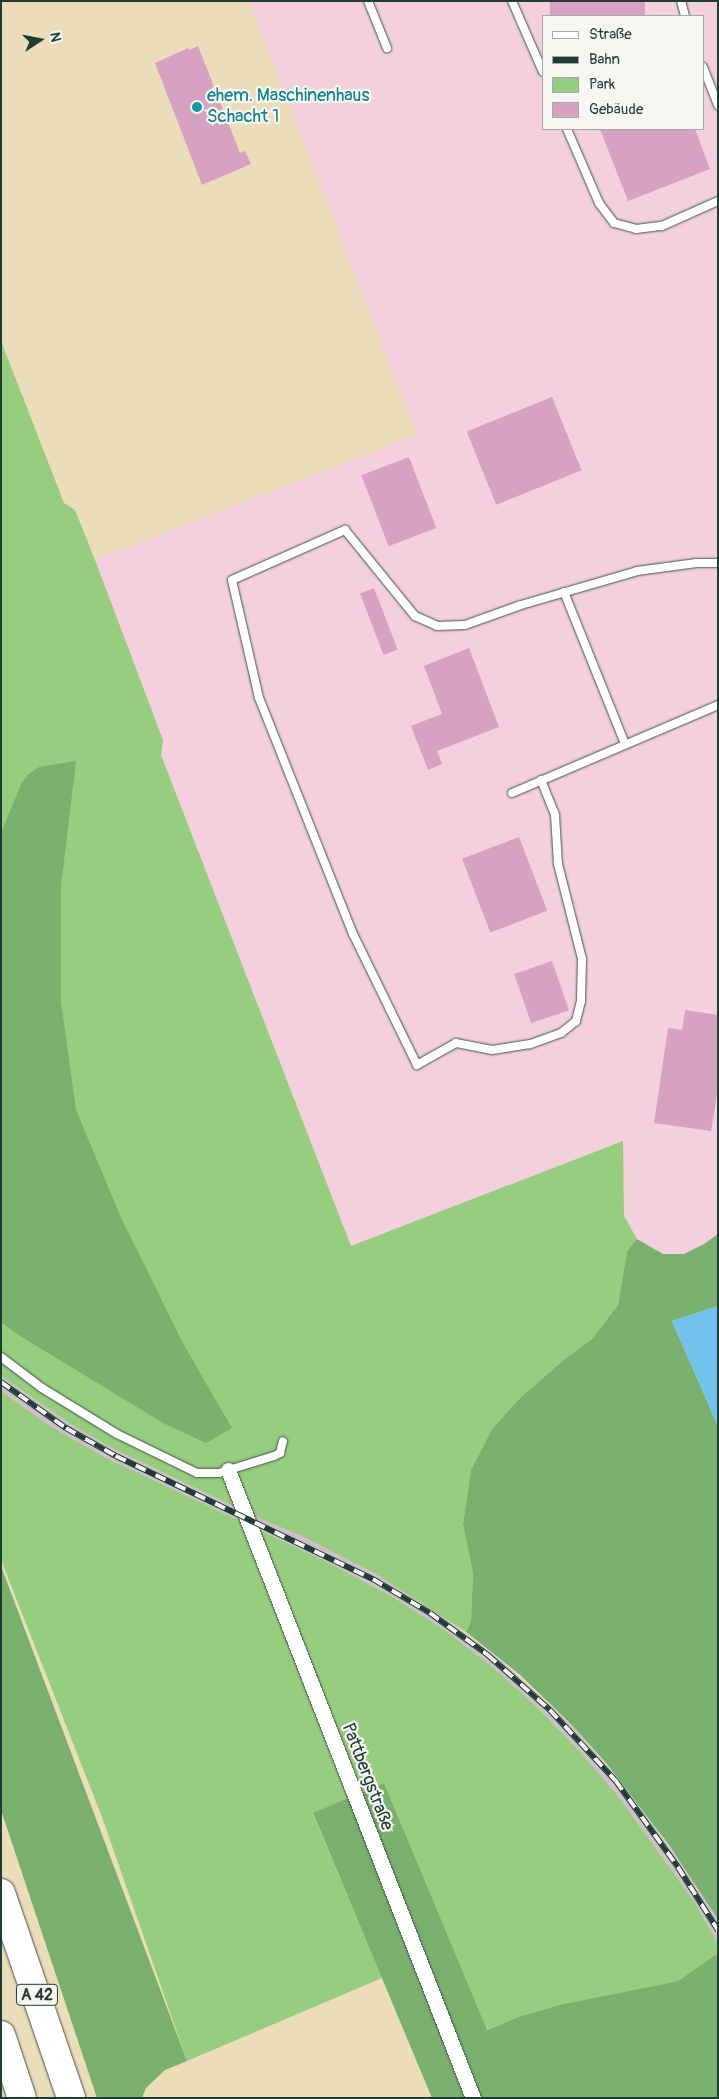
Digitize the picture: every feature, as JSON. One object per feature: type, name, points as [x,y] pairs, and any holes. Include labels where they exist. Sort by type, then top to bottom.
[{"type":"highway","name":"A 42","points":[[1,1893],[71,2098]]},
{"type":"highway","points":[[1,2035],[22,2098]]},
{"type":"street","name":"Pattbergstraße","points":[[228,1470],[473,2098]]},
{"type":"lane","points":[[368,1],[386,48]]},
{"type":"lane","points":[[512,1],[542,70]]},
{"type":"lane","points":[[681,1],[685,15]]},
{"type":"lane","points":[[704,70],[718,105]]},
{"type":"lane","points":[[567,130],[599,203],[614,223],[636,228],[662,226],[718,201]]},
{"type":"lane","points":[[541,780],[555,815],[558,864],[582,959],[581,1000],[576,1021],[561,1033],[530,1044],[492,1050],[456,1043],[417,1065],[353,934],[259,698],[232,580],[345,530],[415,616],[437,626],[465,626],[564,592],[637,571],[696,563],[718,563]]},
{"type":"lane","points":[[564,592],[625,744]]},
{"type":"lane","points":[[512,793],[718,705]]},
{"type":"lane","points":[[1,1357],[42,1388],[109,1429],[196,1474],[206,1475],[228,1470],[274,1456],[280,1452],[283,1441]]},
{"type":"shaded area","points":[[249,1],[718,1],[718,1234],[704,1244],[684,1254],[663,1254],[637,1239],[624,1216],[622,1141],[351,1246],[161,755],[163,740],[95,560],[417,435]]},
{"type":"shaded area","points":[[1,1376],[75,1427],[110,1447],[256,1517],[300,1535],[374,1573],[435,1611],[498,1658],[571,1724],[628,1790],[694,1881],[714,1912],[718,1919],[718,1944],[695,1903],[618,1796],[581,1753],[538,1708],[495,1669],[446,1631],[393,1597],[323,1560],[103,1457],[50,1426],[1,1391]]},
{"type":"green space","points":[[1,341],[64,503],[75,510],[95,560],[163,740],[161,755],[351,1246],[623,1141],[624,1216],[637,1239],[627,1251],[618,1305],[592,1339],[565,1359],[520,1398],[492,1429],[471,1470],[463,1524],[473,1573],[471,1621],[466,1632],[374,1573],[300,1535],[256,1517],[110,1447],[75,1427],[1,1376]]},
{"type":"green space","points":[[76,761],[61,886],[61,1002],[76,1110],[122,1220],[184,1345],[232,1428],[206,1443],[163,1423],[17,1334],[1,1322],[1,833],[22,782],[30,773],[39,767]]},
{"type":"green space","points":[[718,1234],[718,1306],[672,1321],[718,1426],[718,1919],[669,1845],[607,1764],[571,1724],[519,1674],[466,1632],[471,1621],[473,1573],[463,1524],[471,1470],[492,1429],[520,1398],[565,1359],[592,1339],[618,1305],[627,1251],[637,1239],[663,1254],[684,1254],[704,1244]]},
{"type":"green space","points":[[1,1391],[50,1426],[104,1457],[323,1560],[393,1597],[446,1631],[495,1669],[538,1708],[581,1753],[618,1796],[695,1903],[718,1944],[718,1953],[678,1981],[563,2004],[521,2016],[486,2030],[384,1783],[313,1814],[382,1978],[187,2061],[102,1817],[1,1560]]},
{"type":"green space","points":[[1,1566],[187,2061],[165,2070],[146,2088],[142,2098],[97,2098],[1,1810]]},
{"type":"green space","points":[[384,1783],[487,2030],[521,2016],[563,2004],[678,1981],[718,1953],[718,2098],[432,2098],[313,1813]]},
{"type":"water","points":[[718,1306],[718,1426],[672,1321]]},
{"type":"building","points":[[550,1],[645,1],[645,15],[550,15]]},
{"type":"building","name":"ehem. Maschinenhaus Schacht 1","points":[[198,46],[240,153],[245,151],[251,164],[202,185],[155,63],[188,48],[189,50]]},
{"type":"building","points":[[600,130],[695,130],[710,169],[628,201]]},
{"type":"building","points":[[552,397],[582,470],[496,505],[467,431]]},
{"type":"building","points":[[409,457],[436,528],[389,546],[361,475]]},
{"type":"building","points":[[374,588],[398,650],[384,655],[360,593]]},
{"type":"building","points":[[469,648],[499,727],[437,751],[442,764],[428,770],[411,726],[442,714],[424,666]]},
{"type":"building","points":[[519,837],[547,911],[490,933],[462,859]]},
{"type":"building","points":[[552,961],[569,1010],[531,1023],[514,974]]},
{"type":"building","points":[[685,1010],[718,1015],[718,1088],[711,1131],[654,1123],[668,1028],[682,1030]]},
{"type":"railway","points":[[1,1382],[66,1428],[116,1456],[373,1579],[430,1613],[488,1655],[550,1710],[616,1781],[678,1867],[718,1930]]},
{"type":"place","name":"ehem. Maschinenhaus Schacht 1","points":[[197,107]]}]
